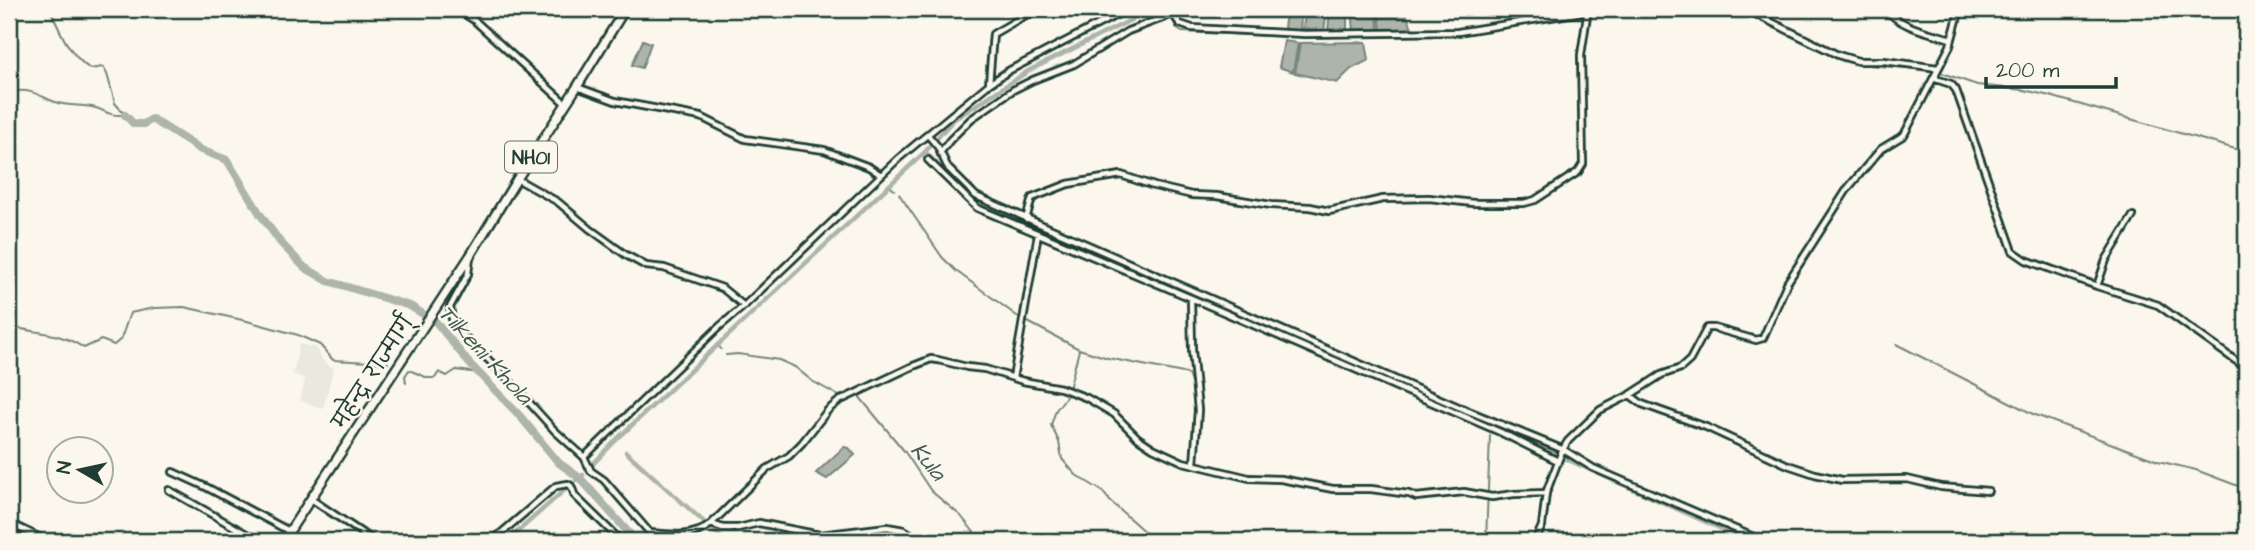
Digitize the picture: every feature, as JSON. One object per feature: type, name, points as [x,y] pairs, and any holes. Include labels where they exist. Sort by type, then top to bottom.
[{"type":"highway","name":"महेन्द्र राज्मार्ग्","points":[[283,541],[470,256],[625,9]]},
{"type":"street","points":[[457,9],[474,20],[566,104]]},
{"type":"street","points":[[989,84],[993,34],[1024,16],[1044,9]]},
{"type":"street","points":[[584,457],[927,134],[1010,70],[1128,9]]},
{"type":"street","points":[[940,154],[971,119],[1013,90],[1074,65],[1128,31],[1173,14],[1184,27],[1306,34],[1458,32],[1611,9]]},
{"type":"street","points":[[1745,9],[1838,55],[1858,61],[1884,61],[1937,71]]},
{"type":"street","points":[[1886,9],[1903,23],[1951,39]]},
{"type":"street","points":[[1535,541],[1542,526],[1546,493],[1558,461],[1568,441],[1590,418],[1661,375],[1681,368],[1690,360],[1707,328],[1756,340],[1763,338],[1787,283],[1860,172],[1881,149],[1904,135],[1937,71],[1960,9]]},
{"type":"street","points":[[1026,219],[1032,198],[1068,184],[1121,174],[1154,186],[1192,195],[1217,196],[1270,205],[1310,206],[1329,211],[1383,199],[1429,198],[1474,203],[1524,203],[1535,200],[1578,172],[1583,164],[1581,55],[1588,12]]},
{"type":"street","points":[[1937,71],[1936,79],[1951,84],[1956,90],[2013,251],[2026,260],[2158,305],[2246,368]]},
{"type":"street","points":[[577,88],[622,102],[701,117],[745,139],[824,150],[869,167],[881,175]]},
{"type":"street","points":[[927,134],[937,146],[948,168],[976,197],[1563,451],[1593,468],[1763,541]]},
{"type":"street","points":[[928,160],[977,208],[1500,432],[1558,461]]},
{"type":"street","points":[[517,178],[558,202],[590,229],[646,266],[664,268],[722,288],[744,306]]},
{"type":"street","points":[[2096,286],[2106,261],[2133,216]]},
{"type":"street","points":[[1013,378],[1038,234]]},
{"type":"street","points":[[470,256],[468,274],[450,307],[452,319],[461,332],[555,431],[584,457],[591,471],[604,480],[650,533],[688,534],[704,530],[767,469],[789,456],[839,401],[931,359],[1061,388],[1087,398],[1114,414],[1138,438],[1153,448],[1183,462],[1249,478],[1280,479],[1333,489],[1371,489],[1416,497],[1464,492],[1492,497],[1546,493]]},
{"type":"street","points":[[1191,298],[1192,351],[1198,410],[1194,464]]},
{"type":"street","points":[[1630,395],[1642,404],[1706,427],[1788,465],[1815,474],[1842,480],[1907,479],[1941,487],[1988,491]]},
{"type":"street","points":[[173,472],[289,531]]},
{"type":"street","points":[[492,541],[556,486],[568,484],[575,496],[621,541]]},
{"type":"street","points":[[169,489],[259,541]]},
{"type":"street","points":[[311,499],[374,541]]},
{"type":"street","points":[[9,519],[12,524],[47,541]]},
{"type":"street","points":[[711,524],[723,528],[738,528],[759,523],[820,535],[887,527],[904,530],[922,541]]},
{"type":"shaded area","points":[[1287,9],[1302,9],[1300,30],[1286,30],[1284,27]]},
{"type":"shaded area","points":[[1306,9],[1327,9],[1324,31],[1303,28]]},
{"type":"shaded area","points":[[1330,9],[1350,9],[1347,31],[1328,31]]},
{"type":"shaded area","points":[[1352,9],[1376,9],[1379,30],[1354,31]]},
{"type":"shaded area","points":[[1378,9],[1404,9],[1413,30],[1381,29]]},
{"type":"shaded area","points":[[643,40],[651,43],[642,68],[632,65]]},
{"type":"shaded area","points":[[1284,41],[1298,43],[1293,72],[1279,67]]},
{"type":"shaded area","points":[[1366,42],[1369,60],[1351,69],[1337,83],[1295,73],[1300,43]]},
{"type":"shaded area","points":[[299,344],[317,348],[323,361],[334,367],[323,408],[300,401],[305,379],[293,374]]},
{"type":"shaded area","points":[[844,447],[849,448],[855,455],[827,479],[816,473]]},
{"type":"waterway","points":[[50,9],[76,57],[90,69],[103,67],[115,103],[125,115]]},
{"type":"waterway","points":[[592,465],[925,152],[953,120],[1030,70],[1153,9]]},
{"type":"waterway","points":[[1590,14],[1658,9]]},
{"type":"waterway","points":[[1738,9],[1843,61],[1934,71]]},
{"type":"waterway","points":[[1171,17],[1177,29],[1182,32],[1296,37],[1458,35],[1584,15]]},
{"type":"waterway","points":[[1939,72],[1977,85],[2050,96],[2246,152]]},
{"type":"waterway","points":[[9,86],[16,91],[33,93],[58,103],[92,107],[123,115]]},
{"type":"waterway","name":"Tilkeni Khola","points":[[125,115],[134,124],[144,124],[152,119],[201,150],[227,160],[280,242],[304,267],[328,281],[410,306],[436,322],[559,463],[580,478],[636,541]]},
{"type":"waterway","points":[[925,152],[973,199],[982,204],[1524,440],[1748,541]]},
{"type":"waterway","points":[[889,185],[894,190]]},
{"type":"waterway","points":[[899,194],[942,257],[956,271],[1021,319]]},
{"type":"waterway","points":[[9,326],[56,336],[84,348],[101,340],[114,345],[121,339],[130,313],[154,308],[184,307],[298,335],[320,345],[333,360],[388,363]]},
{"type":"waterway","points":[[1026,321],[1079,349],[1108,358],[1188,374],[1193,389]]},
{"type":"waterway","points":[[1896,344],[2033,414],[2158,461],[2196,470],[2246,489]]},
{"type":"waterway","name":"Kula","points":[[718,345],[721,349]]},
{"type":"waterway","points":[[1069,389],[1079,350]]},
{"type":"waterway","name":"Kula","points":[[726,355],[738,354],[779,360],[795,367],[812,381],[839,396],[856,391]]},
{"type":"waterway","points":[[406,383],[405,376],[409,370],[428,378],[435,378],[439,372],[447,376],[456,370],[479,373]]},
{"type":"waterway","points":[[1068,394],[1056,410],[1051,425],[1059,442],[1062,459],[1076,475],[1102,491],[1155,541]]},
{"type":"waterway","name":"Kula","points":[[858,395],[905,452],[931,491],[961,516],[981,541]]},
{"type":"waterway","points":[[1486,541],[1490,436]]},
{"type":"waterway","points":[[626,452],[705,523]]},
{"type":"waterway","name":"Tilkeni Khola","points":[[576,480],[583,475]]},
{"type":"waterway","points":[[507,541],[568,487]]},
{"type":"waterway","points":[[713,530],[725,541]]}]
